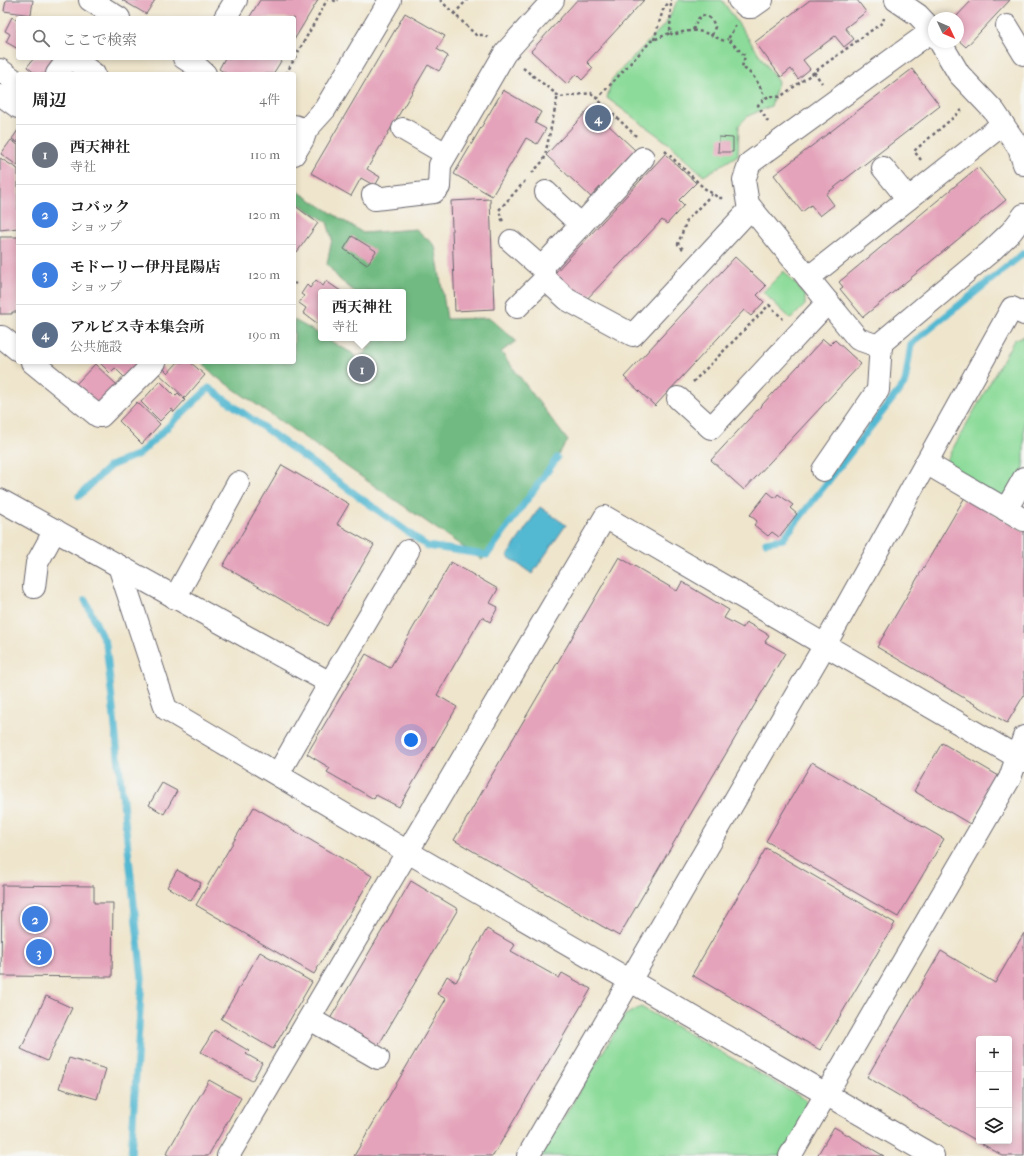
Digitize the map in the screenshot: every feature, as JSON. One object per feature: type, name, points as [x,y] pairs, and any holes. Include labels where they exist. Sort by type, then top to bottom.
[{"type":"street","points":[[90,0],[116,16]]},
{"type":"street","points":[[226,16],[236,0]]},
{"type":"street","points":[[296,151],[303,139],[300,128],[325,109],[390,0]]},
{"type":"street","points":[[373,195],[375,199],[434,192],[439,187],[440,165],[505,53],[554,0]]},
{"type":"street","points":[[891,8],[918,15],[928,26]]},
{"type":"street","points":[[1007,26],[1023,49]]},
{"type":"street","points":[[881,347],[858,339],[749,202],[744,180],[750,163],[928,41]]},
{"type":"street","points":[[944,48],[959,74],[994,111],[1019,148],[1024,164]]},
{"type":"street","points":[[58,72],[68,60]]},
{"type":"street","points":[[73,60],[91,72]]},
{"type":"street","points":[[0,70],[16,82]]},
{"type":"street","points":[[0,96],[16,106]]},
{"type":"street","points":[[808,278],[1003,124]]},
{"type":"street","points":[[403,129],[446,154]]},
{"type":"street","points":[[545,275],[543,266],[648,148]]},
{"type":"street","points":[[883,168],[908,199]]},
{"type":"street","points":[[546,192],[581,225]]},
{"type":"street","points":[[511,241],[568,300],[633,335],[700,264],[749,202]]},
{"type":"street","points":[[823,470],[878,390],[881,343],[1011,232],[1024,214]]},
{"type":"street","points":[[518,307],[545,275]]},
{"type":"street","points":[[678,398],[711,428],[828,302]]},
{"type":"street","points":[[528,1156],[825,645],[926,463],[1020,307]]},
{"type":"street","points":[[0,336],[16,348]]},
{"type":"street","points":[[34,364],[104,422],[153,364]]},
{"type":"street","points":[[926,463],[1015,515],[1024,478]]},
{"type":"street","points":[[176,598],[238,483]]},
{"type":"street","points":[[0,500],[330,683]]},
{"type":"street","points":[[228,1156],[605,517],[1021,759]]},
{"type":"street","points":[[34,586],[36,563],[55,530]]},
{"type":"street","points":[[278,774],[408,551]]},
{"type":"street","points":[[118,566],[166,709],[408,852],[933,1156]]},
{"type":"street","points":[[790,1156],[1021,759],[1024,737]]},
{"type":"street","points":[[310,1019],[378,1058]]},
{"type":"path","points":[[296,56],[327,0]]},
{"type":"path","points":[[333,0],[337,2],[338,0]]},
{"type":"path","points":[[440,0],[476,34],[484,35],[560,98],[591,93],[648,148],[712,194],[719,198],[749,202]]},
{"type":"path","points":[[454,14],[467,0]]},
{"type":"path","points":[[654,40],[663,10],[671,0],[670,33]]},
{"type":"path","points":[[728,39],[749,2]]},
{"type":"path","points":[[768,122],[758,105],[765,98],[770,95],[780,97],[883,22],[891,8]]},
{"type":"path","points":[[692,30],[702,15],[708,16],[713,20],[715,27],[712,35]]},
{"type":"path","points":[[597,99],[651,41],[670,33],[673,35],[685,30],[697,30],[724,40],[728,39],[745,56],[742,67],[751,73],[758,81],[765,98]]},
{"type":"path","points":[[287,72],[294,60]]},
{"type":"path","points":[[530,175],[544,160],[558,95]]},
{"type":"path","points":[[936,177],[914,151],[979,95]]},
{"type":"path","points":[[511,241],[511,230],[501,218],[499,210],[525,180]]},
{"type":"path","points":[[700,264],[678,244],[687,220],[712,194]]},
{"type":"path","points":[[678,398],[769,305],[798,334]]},
{"type":"green space","points":[[678,0],[722,0],[778,82],[771,106],[748,116],[739,125],[738,155],[704,176],[672,146],[607,98],[612,79],[666,23]]},
{"type":"green space","points":[[296,190],[363,233],[416,229],[435,246],[447,319],[490,318],[516,341],[501,352],[568,441],[482,560],[215,376],[204,364],[296,364],[296,321],[318,333],[318,341],[330,341],[352,353],[358,360],[374,341],[406,341],[406,289],[351,289],[339,279],[327,264],[332,239],[327,222],[296,202]]},
{"type":"green space","points":[[784,271],[805,295],[805,305],[791,319],[763,292]]},
{"type":"green space","points":[[1024,336],[1024,468],[1006,500],[943,466],[1014,340]]},
{"type":"green space","points":[[641,1007],[806,1100],[808,1113],[783,1156],[541,1156],[625,1015]]},
{"type":"water","points":[[540,507],[566,525],[532,574],[507,556]]},
{"type":"building","points":[[6,0],[33,0],[31,15],[4,11]]},
{"type":"building","points":[[122,0],[155,0],[146,14]]},
{"type":"building","points":[[260,0],[318,0],[296,37],[296,16],[250,16]]},
{"type":"building","points":[[577,0],[644,0],[587,62],[593,68],[582,80],[576,74],[567,84],[531,51]]},
{"type":"building","points":[[810,0],[857,0],[866,12],[845,28],[854,39],[844,47],[835,36],[803,60],[810,69],[798,79],[791,69],[781,77],[755,42]]},
{"type":"building","points":[[972,0],[1010,0],[966,47],[964,45],[964,12],[961,12]]},
{"type":"building","points":[[405,13],[445,36],[437,49],[448,56],[439,71],[428,65],[367,169],[380,177],[375,186],[361,178],[351,196],[311,173]]},
{"type":"building","points":[[12,17],[16,20],[16,48],[6,42],[10,34],[5,31]]},
{"type":"building","points":[[32,60],[58,60],[50,72],[33,72],[27,67]]},
{"type":"building","points":[[224,60],[282,60],[274,72],[224,72],[219,69]]},
{"type":"building","points":[[912,69],[940,106],[826,194],[834,205],[820,216],[811,205],[802,212],[774,175]]},
{"type":"building","points":[[503,90],[541,112],[535,123],[546,129],[537,144],[526,138],[492,196],[454,174]]},
{"type":"building","points":[[590,108],[635,150],[591,197],[546,155]]},
{"type":"building","points":[[16,133],[16,142],[12,139]]},
{"type":"building","points":[[719,137],[733,138],[733,152],[718,152]]},
{"type":"building","points":[[11,140],[16,144],[16,165],[1,154]]},
{"type":"building","points":[[665,154],[696,183],[679,200],[684,205],[667,224],[662,220],[584,302],[554,274]]},
{"type":"building","points":[[0,158],[16,168],[16,228],[0,230]]},
{"type":"building","points":[[978,167],[1006,200],[863,317],[840,289],[843,287],[839,282]]},
{"type":"building","points":[[490,199],[494,309],[455,311],[451,201]]},
{"type":"building","points":[[296,206],[318,223],[296,251]]},
{"type":"building","points":[[352,236],[376,251],[367,265],[344,249]]},
{"type":"building","points":[[0,237],[16,237],[16,312],[12,312],[12,314],[0,314]]},
{"type":"building","points":[[735,257],[766,286],[757,295],[764,302],[751,316],[744,310],[655,406],[624,377]]},
{"type":"building","points":[[316,280],[323,286],[326,281],[338,289],[318,289],[318,324],[303,313],[306,308],[299,303],[304,296],[301,294],[307,285],[310,288]]},
{"type":"building","points":[[823,339],[830,345],[835,340],[861,364],[744,490],[711,460]]},
{"type":"building","points":[[95,364],[117,385],[98,405],[76,384]]},
{"type":"building","points":[[101,364],[138,364],[124,377],[115,368],[110,373]]},
{"type":"building","points":[[176,364],[192,364],[205,375],[185,398],[156,371],[161,366],[168,373]]},
{"type":"building","points":[[160,381],[175,396],[178,393],[185,400],[174,412],[172,409],[160,421],[141,402]]},
{"type":"building","points":[[137,402],[160,424],[142,444],[119,421]]},
{"type":"building","points":[[282,465],[349,504],[337,524],[374,545],[327,626],[223,566]]},
{"type":"building","points":[[768,492],[775,498],[778,494],[793,505],[790,508],[797,514],[779,537],[772,532],[768,536],[754,525],[757,521],[750,515]]},
{"type":"building","points":[[965,497],[1024,531],[1024,695],[1007,723],[877,647]]},
{"type":"building","points":[[619,557],[677,591],[682,582],[729,610],[724,618],[743,628],[746,622],[769,635],[765,642],[785,653],[619,936],[454,840]]},
{"type":"building","points":[[451,562],[498,589],[490,603],[498,607],[490,622],[482,617],[437,695],[457,707],[399,807],[376,795],[374,799],[327,772],[330,768],[307,754],[366,654],[390,668]]},
{"type":"building","points":[[942,743],[999,776],[970,824],[914,791]]},
{"type":"building","points":[[812,762],[944,839],[898,917],[766,841]]},
{"type":"building","points":[[162,783],[177,791],[164,814],[149,805]]},
{"type":"building","points":[[254,807],[372,876],[314,974],[196,905]]},
{"type":"building","points":[[766,848],[895,923],[820,1050],[692,975]]},
{"type":"building","points":[[177,870],[201,883],[191,901],[167,887]]},
{"type":"building","points":[[411,881],[458,909],[378,1046],[330,1019]]},
{"type":"building","points":[[2,885],[94,886],[94,903],[113,903],[112,977],[1,976]]},
{"type":"building","points":[[487,929],[515,945],[511,951],[559,978],[562,973],[591,989],[493,1156],[354,1156],[446,999],[437,994],[447,976],[456,982]]},
{"type":"building","points":[[1024,933],[1024,1156],[1003,1156],[982,1144],[1012,1144],[1012,1036],[976,1036],[976,1140],[867,1077],[941,951],[995,983]]},
{"type":"building","points":[[260,952],[312,982],[273,1049],[221,1019]]},
{"type":"building","points":[[46,996],[72,1008],[47,1061],[21,1049]]},
{"type":"building","points":[[214,1030],[249,1051],[246,1054],[262,1063],[252,1081],[201,1052]]},
{"type":"building","points":[[69,1058],[106,1069],[97,1099],[59,1088]]},
{"type":"building","points":[[209,1080],[241,1098],[208,1156],[170,1156],[166,1154]]},
{"type":"building","points":[[834,1127],[884,1156],[817,1156]]},
{"type":"waterway","points":[[766,542],[783,539],[905,383],[911,344],[1024,253]]},
{"type":"waterway","points":[[79,496],[110,466],[139,454],[209,388],[427,546],[487,555],[557,458]]},
{"type":"waterway","points":[[85,600],[106,644],[142,978],[131,1156]]},
{"type":"place","name":"アルビス寺本集会所","points":[[598,118]]},
{"type":"place","name":"西天神社","points":[[362,369]]},
{"type":"place","name":"コバック","points":[[35,919]]},
{"type":"place","name":"モドーリー伊丹昆陽店","points":[[39,952]]}]
